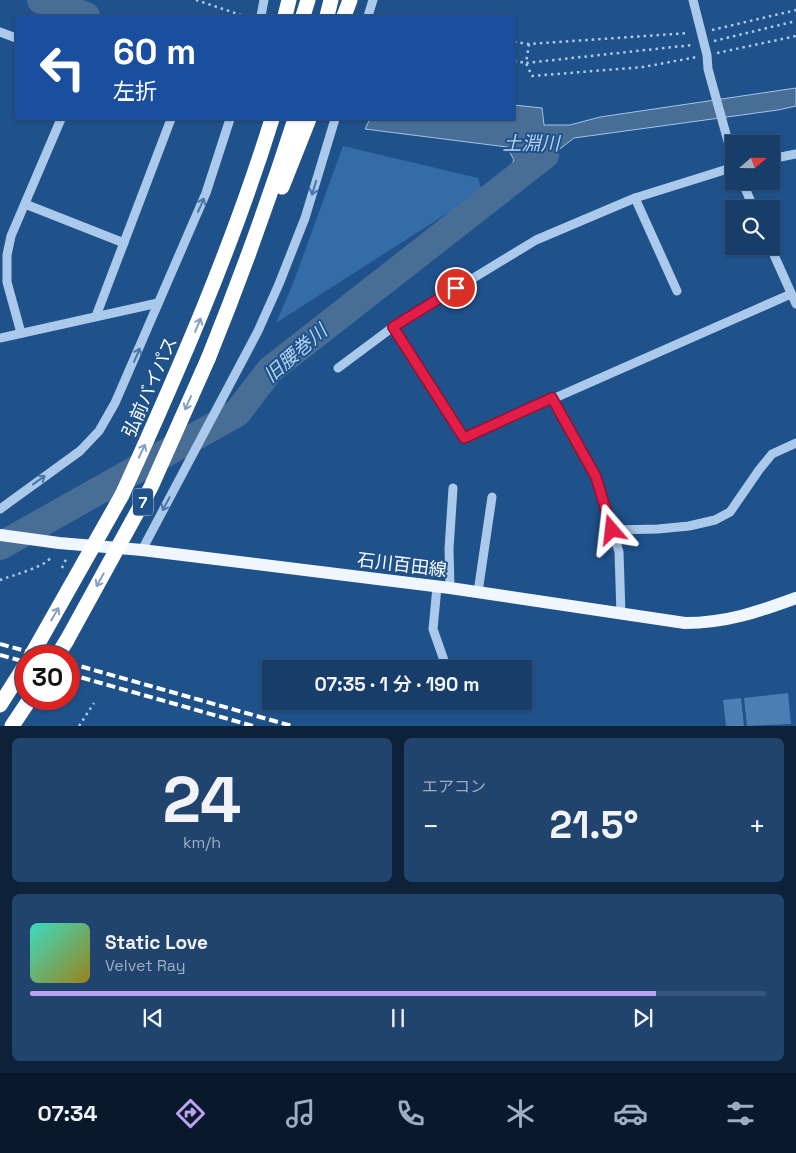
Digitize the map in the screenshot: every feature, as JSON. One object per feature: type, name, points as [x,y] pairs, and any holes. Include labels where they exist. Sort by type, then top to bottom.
[{"type":"highway","points":[[285,15],[289,0]]},
{"type":"highway","points":[[303,15],[308,0]]},
{"type":"highway","points":[[327,15],[331,0]]},
{"type":"highway","points":[[344,15],[350,0]]},
{"type":"highway","name":"7","points":[[63,645],[151,487],[208,359],[238,286],[271,194],[296,135],[295,120]]},
{"type":"highway","points":[[296,135],[308,120]]},
{"type":"highway","name":"弘前バイパス","points":[[36,645],[122,495],[172,386],[235,229],[265,123]]},
{"type":"highway","points":[[0,705],[15,682]]},
{"type":"highway","points":[[12,726],[23,710]]},
{"type":"main road","name":"石川百田線","points":[[0,535],[142,550],[444,587],[686,623],[703,623],[735,618],[796,598]]},
{"type":"street","points":[[261,15],[264,0]]},
{"type":"street","points":[[368,15],[374,0]]},
{"type":"street","points":[[694,0],[707,55],[708,69],[726,135]]},
{"type":"street","points":[[1,34],[15,38]]},
{"type":"street","points":[[22,333],[7,282],[7,255],[11,236],[61,120]]},
{"type":"street","points":[[96,316],[171,120]]},
{"type":"street","points":[[0,509],[80,450],[99,431],[115,403],[206,193],[230,120]]},
{"type":"street","points":[[142,550],[258,331],[305,218],[335,120]]},
{"type":"street","points":[[780,157],[796,154]]},
{"type":"street","points":[[338,368],[393,327],[536,240],[636,198],[725,170]]},
{"type":"street","points":[[636,198],[678,291]]},
{"type":"street","points":[[25,204],[124,243]]},
{"type":"street","points":[[774,255],[796,304]]},
{"type":"street","points":[[393,327],[464,438],[791,294]]},
{"type":"street","points":[[0,338],[158,303]]},
{"type":"street","points":[[552,398],[596,477],[619,552],[621,614]]},
{"type":"street","points":[[612,530],[658,530],[715,520],[730,512],[758,470],[772,454],[796,443]]},
{"type":"street","points":[[444,660],[433,629],[444,587],[449,549],[453,488]]},
{"type":"street","points":[[478,592],[492,497]]},
{"type":"path","points":[[196,0],[241,15]]},
{"type":"path","points":[[515,42],[529,44],[702,32],[796,10]]},
{"type":"path","points":[[515,61],[526,63],[704,43],[796,21]]},
{"type":"path","points":[[529,44],[526,63],[532,76],[643,67],[796,36]]},
{"type":"path","points":[[0,580],[40,566],[50,560],[55,542]]},
{"type":"path","points":[[79,726],[94,703]]},
{"type":"shaded area","points":[[343,146],[478,178],[482,191],[276,323],[294,281]]},
{"type":"water","name":"土淵川","points":[[796,88],[796,106],[574,138],[538,166],[501,185],[514,160],[507,147],[365,129],[370,120],[515,120],[515,105],[542,108],[544,125],[570,125],[600,117]]},
{"type":"building","points":[[788,693],[791,724],[747,726],[744,698]]},
{"type":"building","points":[[741,698],[744,726],[726,726],[723,700]]},
{"type":"waterway","name":"土淵川","points":[[41,0],[83,15]]},
{"type":"waterway","name":"旧腰巻川","points":[[0,546],[237,413],[270,370],[545,155]]},
{"type":"railway","points":[[0,644],[15,648]]},
{"type":"railway","points":[[0,655],[15,659]]},
{"type":"railway","points":[[80,666],[292,726]]},
{"type":"railway","points":[[80,677],[253,726]]},
{"type":"route","points":[[456,288],[393,327],[464,438],[552,398],[596,477],[612,530]]}]
